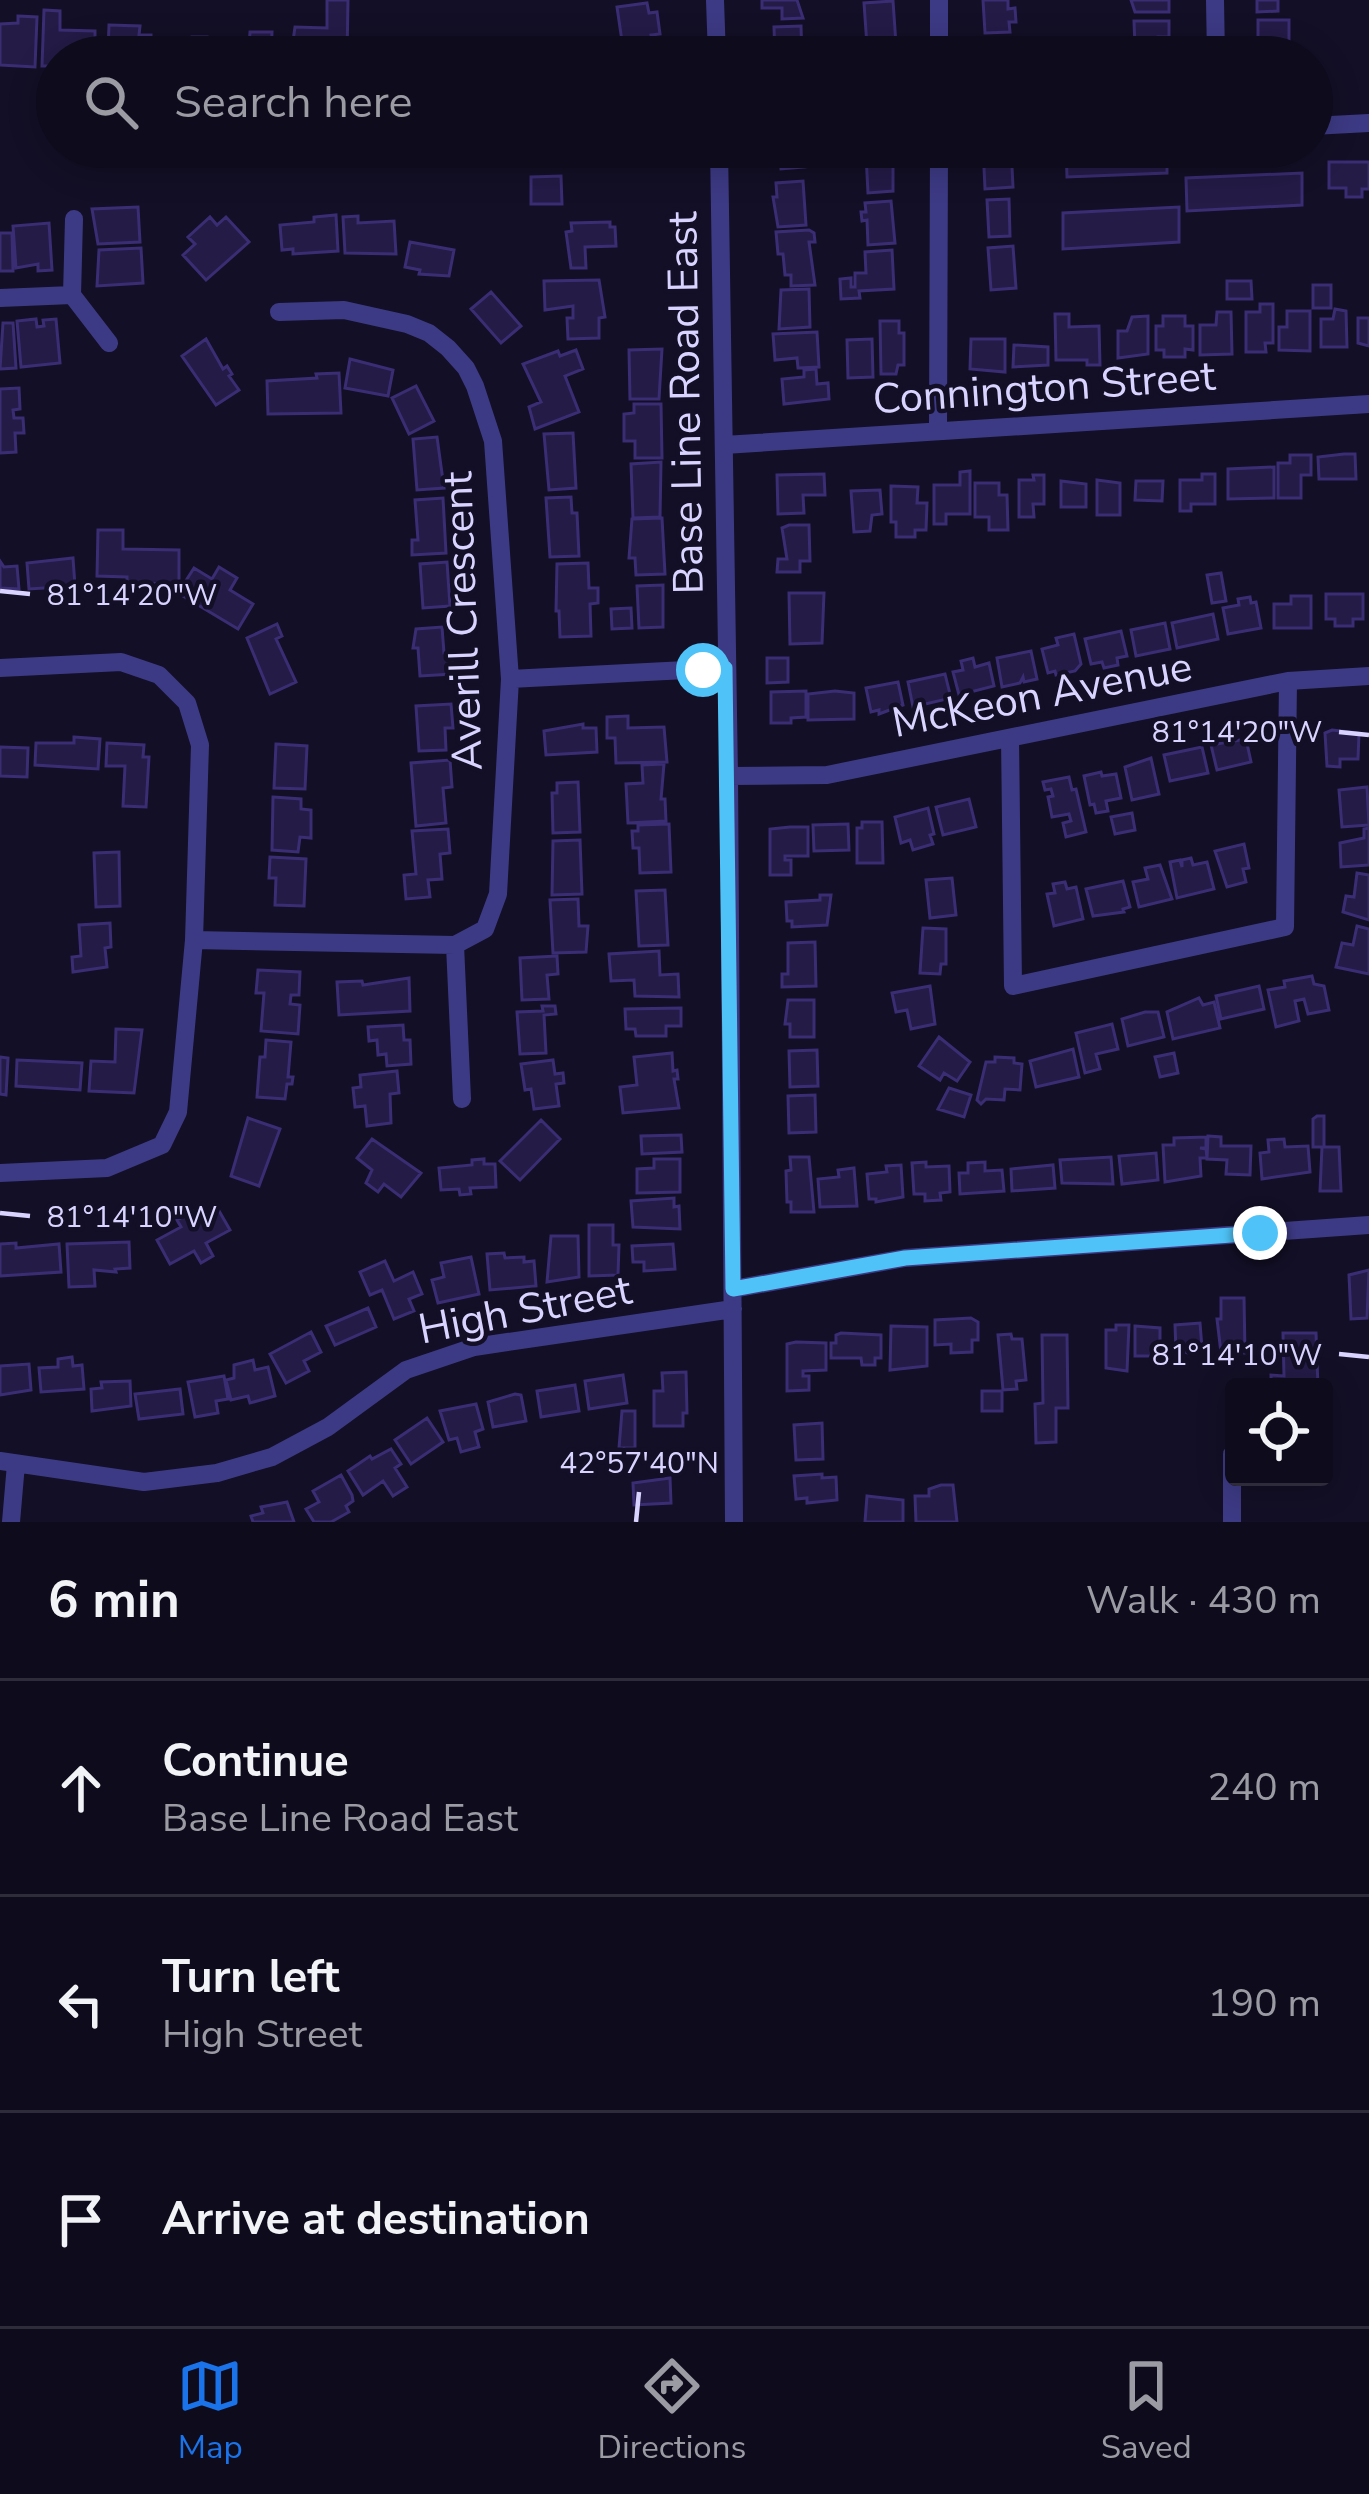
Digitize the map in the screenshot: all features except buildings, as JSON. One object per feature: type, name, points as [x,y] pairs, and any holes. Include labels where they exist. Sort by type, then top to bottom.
[{"type":"street","points":[[716,0],[717,36]]},
{"type":"street","points":[[939,0],[939,36]]},
{"type":"street","points":[[1215,0],[1216,36]]},
{"type":"street","points":[[1333,125],[1369,123]]},
{"type":"street","name":"Base Line Road East","points":[[718,168],[734,1522]]},
{"type":"street","points":[[938,430],[939,168]]},
{"type":"street","points":[[74,219],[72,295],[109,343]]},
{"type":"street","points":[[0,298],[72,295]]},
{"type":"street","name":"Averill Crescent","points":[[279,312],[344,310],[379,315],[429,334],[466,368],[493,442],[510,679],[498,894],[485,929],[455,945]]},
{"type":"street","name":"Connington Street","points":[[724,445],[1369,404]]},
{"type":"street","points":[[0,668],[122,662],[159,676],[188,703],[200,746],[194,940],[178,1112],[162,1145],[107,1168],[0,1173]]},
{"type":"street","points":[[510,679],[725,668]]},
{"type":"street","name":"McKeon Avenue","points":[[729,776],[826,775],[1288,681],[1369,676]]},
{"type":"street","points":[[1010,739],[1013,986],[1285,927],[1288,681]]},
{"type":"street","points":[[194,940],[455,945],[462,1100]]},
{"type":"street","name":"High Street","points":[[8,1463],[144,1482],[217,1472],[272,1457],[328,1427],[406,1370],[474,1347],[733,1299],[905,1258],[1369,1225]]},
{"type":"street","points":[[8,1463],[11,1522]]},
{"type":"street","points":[[1232,1486],[1232,1522]]},
{"type":"route","points":[[703,670],[725,668],[733,1289],[905,1258],[1260,1233]]}]
